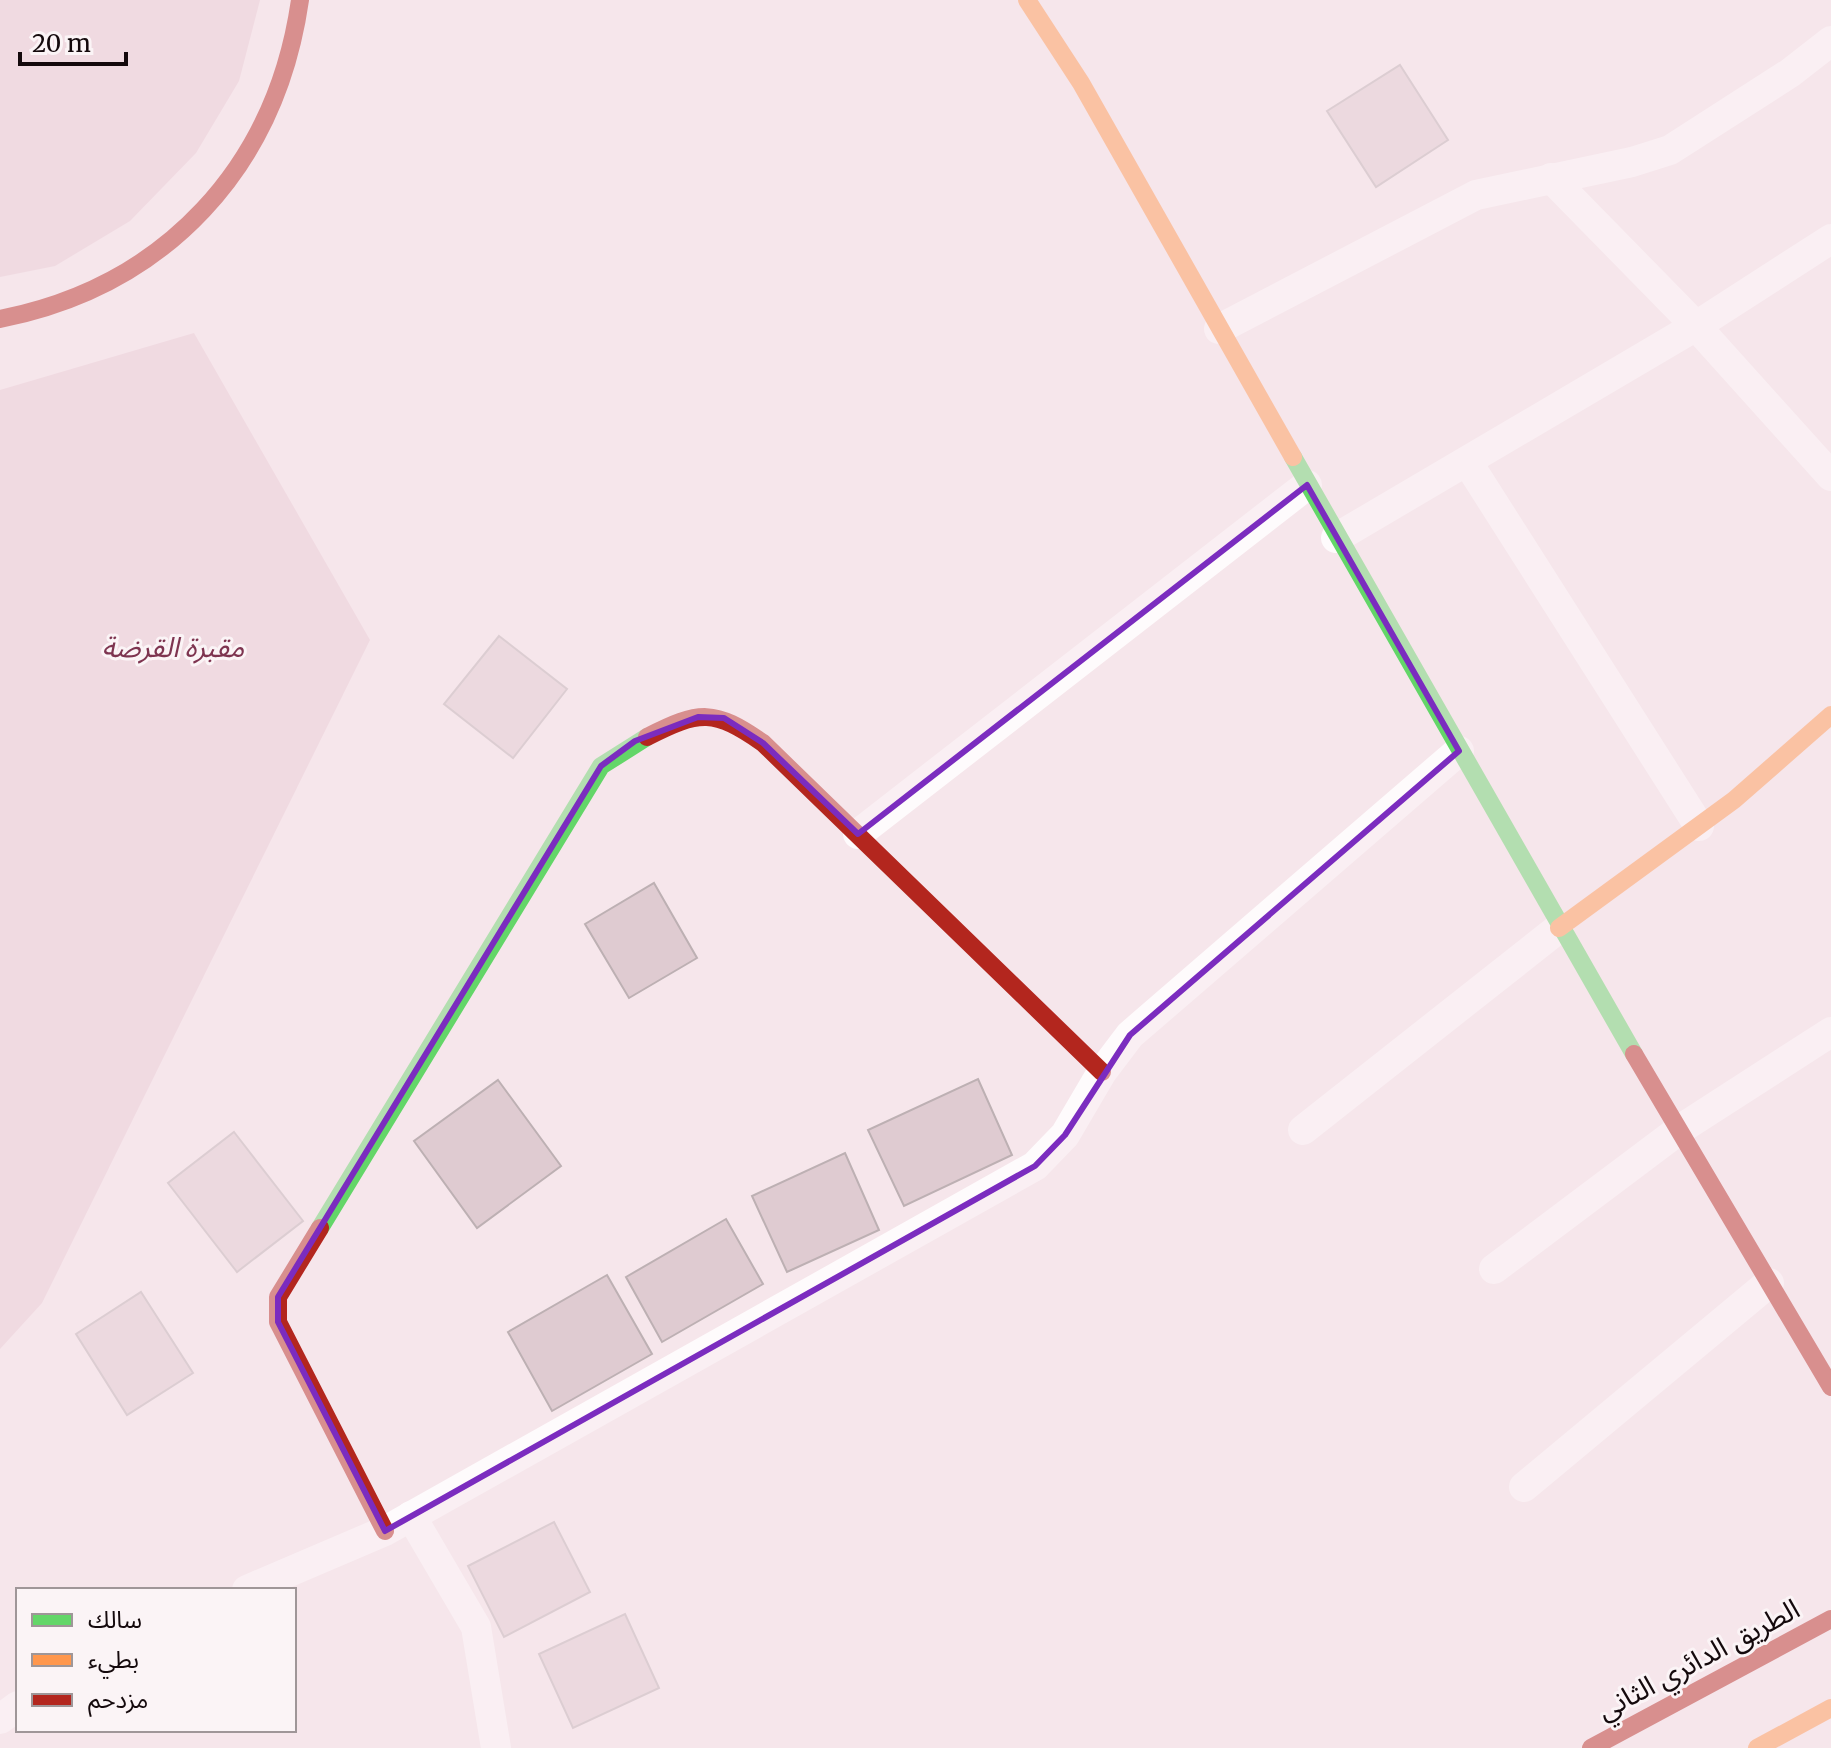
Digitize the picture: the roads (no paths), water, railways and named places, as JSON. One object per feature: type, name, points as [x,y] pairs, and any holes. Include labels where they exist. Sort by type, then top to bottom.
[{"type":"street","points":[[0,319],[41,312],[96,291],[146,261],[190,222],[231,177],[263,124],[286,68],[300,0]]},
{"type":"street","points":[[1027,0],[1081,83],[1559,928],[1831,1387]]},
{"type":"street","points":[[1219,329],[1476,195],[1632,162],[1670,150],[1790,73],[1831,41]]},
{"type":"street","points":[[1551,178],[1696,326],[1831,476]]},
{"type":"street","points":[[1336,538],[1696,326],[1831,239]]},
{"type":"street","points":[[1468,463],[1699,826]]},
{"type":"street","points":[[858,834],[1307,485]]},
{"type":"street","points":[[1303,1130],[1559,928],[1779,767],[1831,715]]},
{"type":"street","points":[[385,1531],[278,1322],[278,1297],[601,766],[635,741],[698,717],[724,718],[763,743],[1102,1072]]},
{"type":"street","points":[[252,1588],[385,1531],[1035,1166],[1065,1135],[1102,1072],[1130,1035],[1459,751]]},
{"type":"street","points":[[1494,1269],[1679,1130],[1831,1032]]},
{"type":"street","points":[[1524,1487],[1769,1283]]},
{"type":"street","points":[[411,1516],[476,1627],[496,1748]]},
{"type":"street","name":"الطريق الدائري الثاني","points":[[1591,1748],[1831,1619]]},
{"type":"street","points":[[1757,1748],[1831,1708]]},
{"type":"park label","name":"مقبرة القرضة","points":[[173,647]]}]
